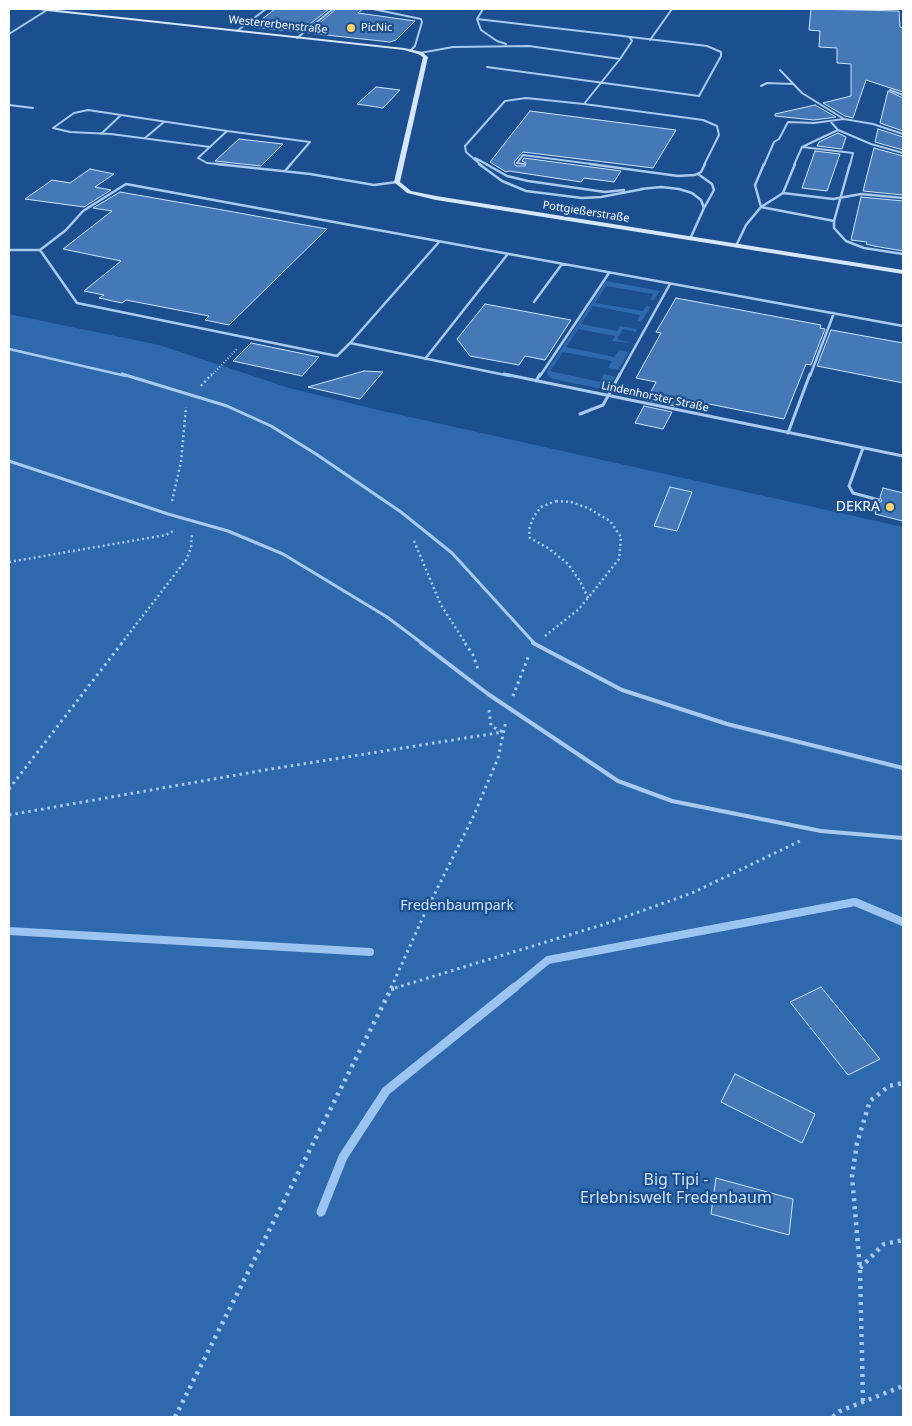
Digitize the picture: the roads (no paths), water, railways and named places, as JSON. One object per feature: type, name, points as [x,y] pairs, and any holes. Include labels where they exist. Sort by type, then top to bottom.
[{"type":"street","name":"Westererbenstraße","points":[[38,9],[410,51],[423,55]]},
{"type":"street","points":[[397,182],[423,55]]},
{"type":"street","name":"Pottgießerstraße","points":[[397,182],[409,192],[436,198],[903,272]]},
{"type":"lane","points":[[237,31],[266,9]]},
{"type":"lane","points":[[297,38],[333,9]]},
{"type":"lane","points":[[373,9],[407,14],[421,19],[422,22],[415,46],[410,51]]},
{"type":"lane","points":[[477,19],[483,9]]},
{"type":"lane","points":[[650,40],[672,9]]},
{"type":"lane","points":[[9,34],[47,10]]},
{"type":"lane","points":[[477,19],[707,46],[721,52],[721,56],[700,96],[487,67]]},
{"type":"lane","points":[[477,19],[481,30],[498,41],[511,46]]},
{"type":"lane","points":[[584,104],[602,83],[632,41],[630,38],[622,36]]},
{"type":"lane","points":[[423,55],[453,47],[529,46],[620,59]]},
{"type":"lane","points":[[780,70],[802,93],[844,119],[873,124],[903,134]]},
{"type":"lane","points":[[761,86],[767,83],[793,84]]},
{"type":"lane","points":[[890,90],[903,95]]},
{"type":"lane","points":[[524,164],[517,163],[523,155],[678,176],[698,174],[701,172],[719,135],[717,126],[703,120],[526,98],[505,101],[465,146],[471,156],[486,170],[513,187],[526,191],[582,198],[601,197],[643,189]]},
{"type":"lane","points":[[9,105],[33,108]]},
{"type":"lane","points":[[210,147],[145,138],[70,132],[53,128],[74,112],[80,111],[310,142],[285,171]]},
{"type":"lane","points":[[101,134],[120,116]]},
{"type":"lane","points":[[762,206],[755,185],[774,142],[780,139],[788,122],[831,122],[844,119]]},
{"type":"lane","points":[[145,138],[164,122]]},
{"type":"lane","points":[[831,122],[838,130],[871,144],[903,153]]},
{"type":"lane","points":[[736,246],[746,225],[762,206],[783,193],[802,147],[838,130]]},
{"type":"lane","points":[[227,131],[198,158],[207,163],[239,168],[285,171],[374,185],[397,182]]},
{"type":"lane","points":[[802,147],[853,153],[834,221],[834,228],[846,241],[864,248],[903,254]]},
{"type":"lane","points":[[471,156],[507,176],[528,181],[605,192],[661,187],[692,193],[701,200],[704,208]]},
{"type":"lane","points":[[690,239],[714,190],[712,184],[698,174]]},
{"type":"lane","points":[[9,250],[40,250],[66,230],[83,211],[100,198],[126,184],[903,326]]},
{"type":"lane","points":[[783,193],[833,199],[861,194],[903,198]]},
{"type":"lane","points":[[762,206],[834,221]]},
{"type":"lane","points":[[40,250],[77,303],[337,356],[439,242]]},
{"type":"lane","points":[[426,359],[507,254]]},
{"type":"lane","points":[[534,302],[562,264]]},
{"type":"lane","points":[[536,381],[609,273]]},
{"type":"lane","points":[[580,414],[603,405],[670,284]]},
{"type":"lane","points":[[788,433],[834,313]]},
{"type":"lane","name":"Lindenhorster Straße","points":[[350,343],[903,456]]},
{"type":"lane","points":[[9,349],[124,375],[227,406],[271,426],[401,512],[452,554],[534,644],[622,690],[727,724],[903,768]]},
{"type":"lane","points":[[863,448],[849,486],[853,493],[879,500]]},
{"type":"lane","points":[[9,461],[192,522],[228,531],[283,554],[387,617],[488,694],[618,781],[672,801],[821,830],[903,838]]},
{"type":"waterway","points":[[514,988],[548,960],[855,902],[903,922]]},
{"type":"waterway","points":[[9,931],[370,952]]},
{"type":"waterway","points":[[321,1212],[343,1157],[386,1091],[515,987]]},
{"type":"place","name":"PicNic","points":[[351,28]]},
{"type":"place","name":"DEKRA","points":[[890,507]]},
{"type":"park label","name":"Fredenbaumpark","points":[[457,906]]},
{"type":"park label","name":"Big Tipi - Erlebniswelt Fredenbaum","points":[[676,1189]]}]
